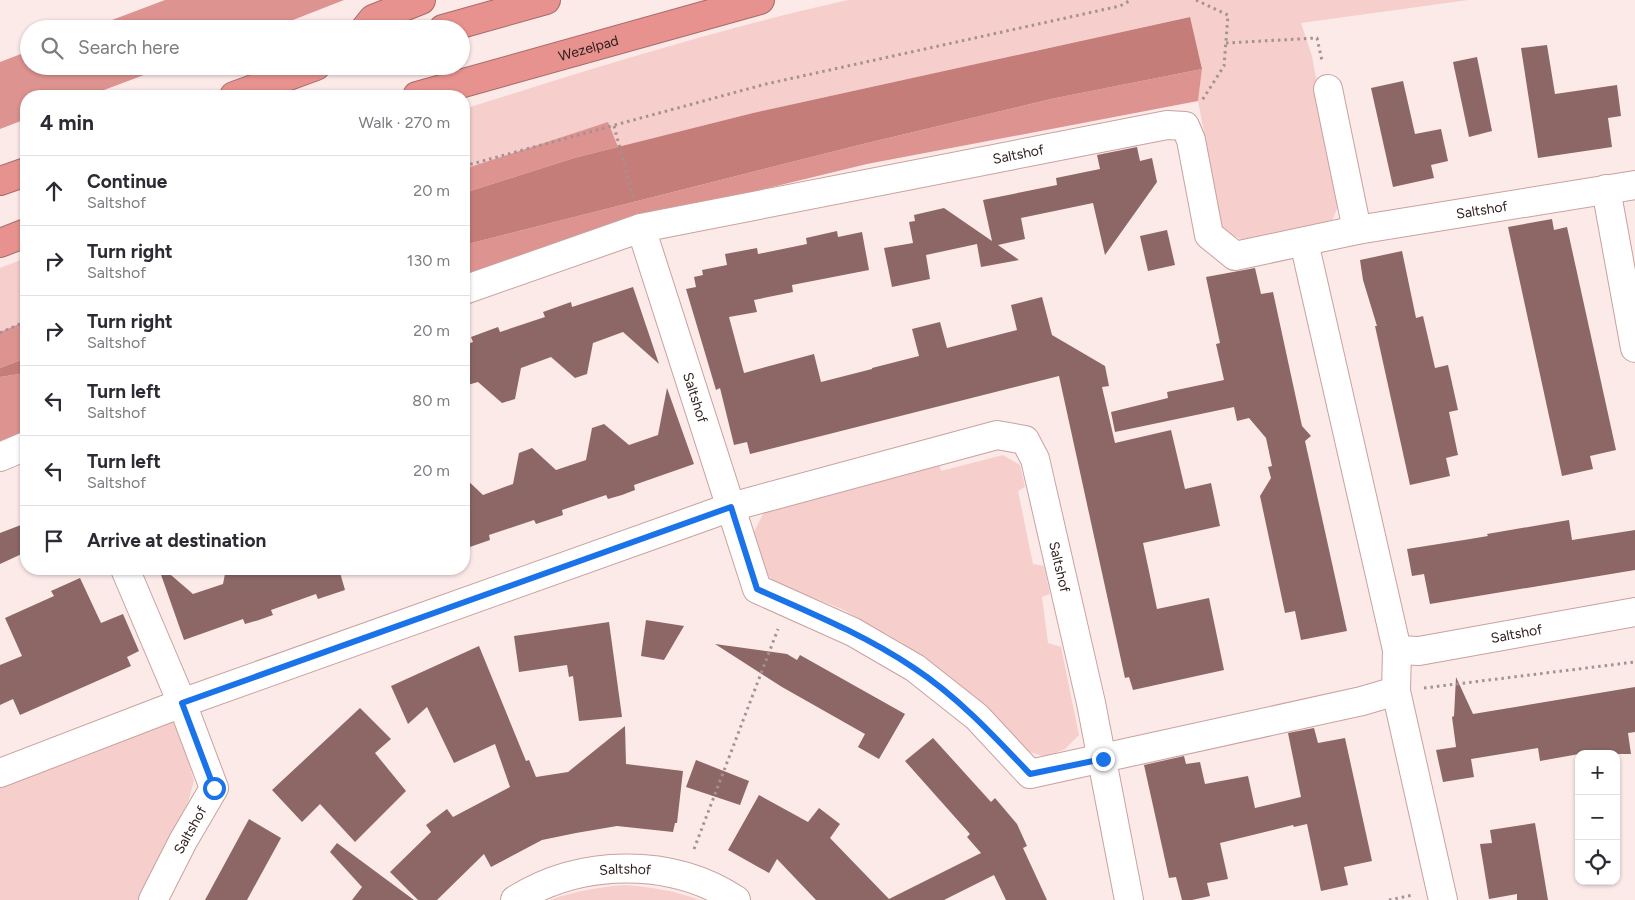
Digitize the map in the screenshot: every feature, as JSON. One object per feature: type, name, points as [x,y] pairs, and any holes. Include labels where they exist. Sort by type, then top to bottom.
[{"type":"highway","points":[[372,20],[421,0]]},
{"type":"highway","points":[[470,21],[546,0]]},
{"type":"highway","name":"Wezelpad","points":[[438,90],[760,0]]},
{"type":"highway","points":[[250,90],[291,75]]},
{"type":"highway","points":[[0,181],[20,174]]},
{"type":"highway","points":[[0,243],[20,235]]},
{"type":"street","points":[[1328,89],[1357,230]]},
{"type":"street","name":"Saltshof","points":[[470,288],[641,228],[1168,125],[1185,126],[1191,140],[1209,235],[1235,256],[1357,230],[1635,185]]},
{"type":"street","points":[[1606,189],[1635,348]]},
{"type":"street","name":"Saltshof","points":[[641,228],[757,589],[853,632],[915,668],[977,718],[1030,774],[1396,692]]},
{"type":"street","points":[[1304,242],[1397,650],[1396,692],[1442,900]]},
{"type":"street","name":"Saltshof","points":[[0,773],[182,703],[731,507],[997,435],[1025,440],[1035,459],[1103,759],[1129,900]]},
{"type":"street","points":[[0,458],[20,449]]},
{"type":"street","name":"Saltshof","points":[[128,575],[182,703],[214,788],[183,841],[153,900]]},
{"type":"street","name":"Saltshof","points":[[1397,650],[1419,651],[1635,612]]},
{"type":"street","name":"Saltshof","points":[[514,900],[531,890],[567,876],[606,869],[645,869],[683,876],[724,892],[736,900]]},
{"type":"path","points":[[470,164],[766,84],[1120,6],[1131,0]]},
{"type":"path","points":[[1185,126],[1224,66],[1228,15],[1196,0]]},
{"type":"path","points":[[1226,43],[1317,38],[1328,89]]},
{"type":"path","points":[[614,126],[641,228]]},
{"type":"path","points":[[0,333],[20,324]]},
{"type":"path","points":[[683,876],[788,603]]},
{"type":"path","points":[[1396,692],[1635,662]]},
{"type":"shaded area","points":[[165,0],[344,0],[293,20],[112,20]]},
{"type":"shaded area","points":[[848,0],[1468,0],[1301,23],[1312,56],[1339,204],[1331,223],[1245,241],[1223,231],[1198,101],[1202,69],[1189,17],[753,113],[618,147],[607,123],[470,167],[470,107],[607,65],[799,11]]},
{"type":"shaded area","points":[[1190,17],[1202,69],[1051,99],[859,145],[470,243],[470,191],[574,158],[753,113]]},
{"type":"shaded area","points":[[20,54],[20,75],[144,75],[104,90],[20,90],[20,121],[0,129],[0,62]]},
{"type":"shaded area","points":[[1202,69],[1198,101],[867,164],[615,225],[470,274],[470,243],[859,145],[1051,99]]},
{"type":"shaded area","points":[[608,122],[618,147],[574,158],[470,191],[470,167]]},
{"type":"shaded area","points":[[20,260],[20,324],[0,332],[0,268]]},
{"type":"shaded area","points":[[20,324],[20,360],[0,368],[0,332]]},
{"type":"shaded area","points":[[20,360],[20,374],[0,377],[0,368]]},
{"type":"shaded area","points":[[20,374],[20,436],[0,445],[0,377]]},
{"type":"shaded area","points":[[1003,455],[1020,465],[1025,487],[1018,491],[1033,564],[1044,566],[1050,594],[1042,597],[1048,643],[1061,647],[1079,735],[1065,749],[1046,757],[1027,751],[955,683],[901,642],[842,609],[776,583],[761,569],[752,536],[763,514],[939,464],[941,471]]},
{"type":"shaded area","points":[[175,717],[194,781],[188,802],[161,853],[141,900],[0,900],[0,783],[69,753],[77,760]]},
{"type":"shaded area","points":[[625,885],[663,890],[700,900],[550,900],[587,890]]},
{"type":"building","points":[[1547,45],[1555,94],[1617,85],[1621,116],[1608,118],[1612,147],[1538,158],[1521,48]]},
{"type":"building","points":[[1477,57],[1492,131],[1469,137],[1453,62]]},
{"type":"building","points":[[1403,81],[1415,134],[1441,129],[1448,161],[1431,165],[1434,178],[1393,187],[1371,88]]},
{"type":"building","points":[[1137,147],[1140,161],[1152,158],[1157,182],[1105,255],[1093,203],[1021,218],[1025,239],[998,245],[1019,260],[981,267],[977,244],[926,255],[930,279],[892,287],[884,248],[913,243],[909,222],[915,221],[914,215],[944,208],[992,241],[983,200],[1057,185],[1056,178],[1100,169],[1097,155]]},
{"type":"building","points":[[1552,219],[1554,230],[1567,227],[1616,450],[1590,456],[1593,469],[1562,476],[1508,227]]},
{"type":"building","points":[[1167,230],[1175,265],[1148,271],[1140,236]]},
{"type":"building","points":[[837,231],[838,237],[862,232],[869,270],[792,285],[793,292],[754,300],[757,312],[729,317],[744,373],[814,354],[821,382],[872,369],[919,356],[912,329],[940,322],[947,348],[1017,330],[1011,305],[1042,297],[1052,335],[1105,366],[1109,386],[1102,387],[1115,443],[1171,430],[1185,489],[1211,483],[1220,526],[1143,543],[1157,609],[1209,598],[1224,670],[1133,690],[1129,677],[1125,678],[1059,376],[750,454],[747,442],[734,445],[720,388],[716,390],[686,289],[696,287],[694,277],[703,275],[702,270],[727,265],[725,254],[757,248],[758,254],[807,244],[806,238]]},
{"type":"building","points":[[1402,251],[1416,318],[1423,316],[1435,368],[1448,365],[1458,410],[1449,412],[1458,455],[1446,458],[1450,476],[1410,485],[1375,326],[1377,326],[1363,280],[1360,260]]},
{"type":"building","points":[[1255,268],[1261,294],[1273,292],[1302,426],[1311,436],[1305,441],[1347,631],[1301,640],[1295,611],[1285,613],[1260,496],[1271,478],[1268,467],[1272,466],[1266,438],[1249,418],[1237,421],[1234,407],[1115,432],[1111,412],[1168,398],[1167,392],[1224,380],[1216,344],[1220,343],[1206,277]]},
{"type":"building","points":[[633,287],[659,364],[623,332],[593,343],[587,374],[575,378],[551,357],[521,368],[515,399],[502,403],[478,382],[470,384],[470,343],[473,342],[471,337],[498,327],[500,332],[545,317],[543,312],[571,302],[572,307]]},
{"type":"building","points":[[667,388],[694,464],[634,485],[635,490],[622,495],[608,499],[606,495],[562,510],[563,515],[536,524],[534,520],[489,535],[490,540],[470,547],[470,483],[483,495],[513,484],[519,453],[532,448],[556,470],[586,460],[592,428],[604,424],[629,445],[658,435]]},
{"type":"building","points":[[1569,520],[1572,540],[1635,530],[1635,570],[1430,604],[1424,574],[1412,576],[1407,549]]},
{"type":"building","points":[[20,525],[20,555],[0,564],[0,533]]},
{"type":"building","points":[[161,575],[171,575],[193,594],[223,584],[225,575],[341,575],[345,590],[318,599],[316,594],[271,610],[273,615],[259,620],[245,624],[243,619],[184,640]]},
{"type":"building","points":[[80,578],[101,623],[123,614],[139,651],[127,657],[131,666],[20,715],[13,699],[0,705],[0,665],[22,656],[5,618],[54,596],[51,591]]},
{"type":"building","points":[[646,620],[684,626],[664,660],[641,656]]},
{"type":"building","points":[[609,622],[622,717],[579,721],[573,676],[569,677],[567,665],[519,672],[514,636]]},
{"type":"building","points":[[715,644],[787,654],[797,660],[800,655],[905,714],[879,759],[858,747],[865,734],[782,687]]},
{"type":"building","points":[[479,646],[526,761],[529,760],[536,777],[568,772],[625,726],[626,764],[683,771],[677,823],[675,823],[673,832],[617,826],[576,833],[542,840],[491,867],[484,854],[437,900],[418,900],[390,872],[431,832],[426,825],[447,809],[453,817],[510,787],[495,744],[454,763],[427,707],[408,724],[391,686]]},
{"type":"building","points":[[1456,677],[1473,714],[1635,687],[1635,732],[1628,733],[1631,754],[1620,754],[1620,750],[1575,750],[1575,755],[1540,761],[1538,748],[1471,759],[1474,777],[1443,782],[1436,750],[1456,747],[1452,717],[1454,716]]},
{"type":"building","points":[[360,708],[391,739],[375,753],[406,791],[355,842],[320,804],[302,822],[272,790]]},
{"type":"building","points":[[1314,728],[1318,743],[1345,738],[1372,861],[1344,867],[1348,885],[1321,891],[1307,824],[1294,827],[1293,825],[1220,843],[1228,879],[1207,883],[1210,896],[1182,900],[1176,877],[1169,878],[1144,765],[1184,756],[1186,764],[1200,762],[1205,784],[1248,776],[1255,808],[1301,797],[1288,733]]},
{"type":"building","points":[[933,738],[991,802],[995,798],[1017,824],[1027,846],[1023,848],[1047,900],[1006,900],[994,875],[944,900],[816,900],[777,859],[769,873],[728,850],[759,795],[808,822],[819,808],[840,824],[830,838],[889,899],[981,853],[967,837],[970,834],[905,761]]},
{"type":"building","points":[[696,760],[749,781],[740,805],[686,787]]},
{"type":"building","points":[[249,819],[281,838],[247,900],[205,900]]},
{"type":"building","points":[[1535,823],[1548,900],[1517,900],[1517,894],[1489,899],[1480,844],[1492,843],[1490,830]]},
{"type":"building","points":[[337,843],[414,900],[352,900],[362,887],[330,852]]},
{"type":"route","points":[[214,788],[182,703],[731,507],[757,589],[853,632],[915,668],[977,718],[1030,774],[1103,759]]}]
